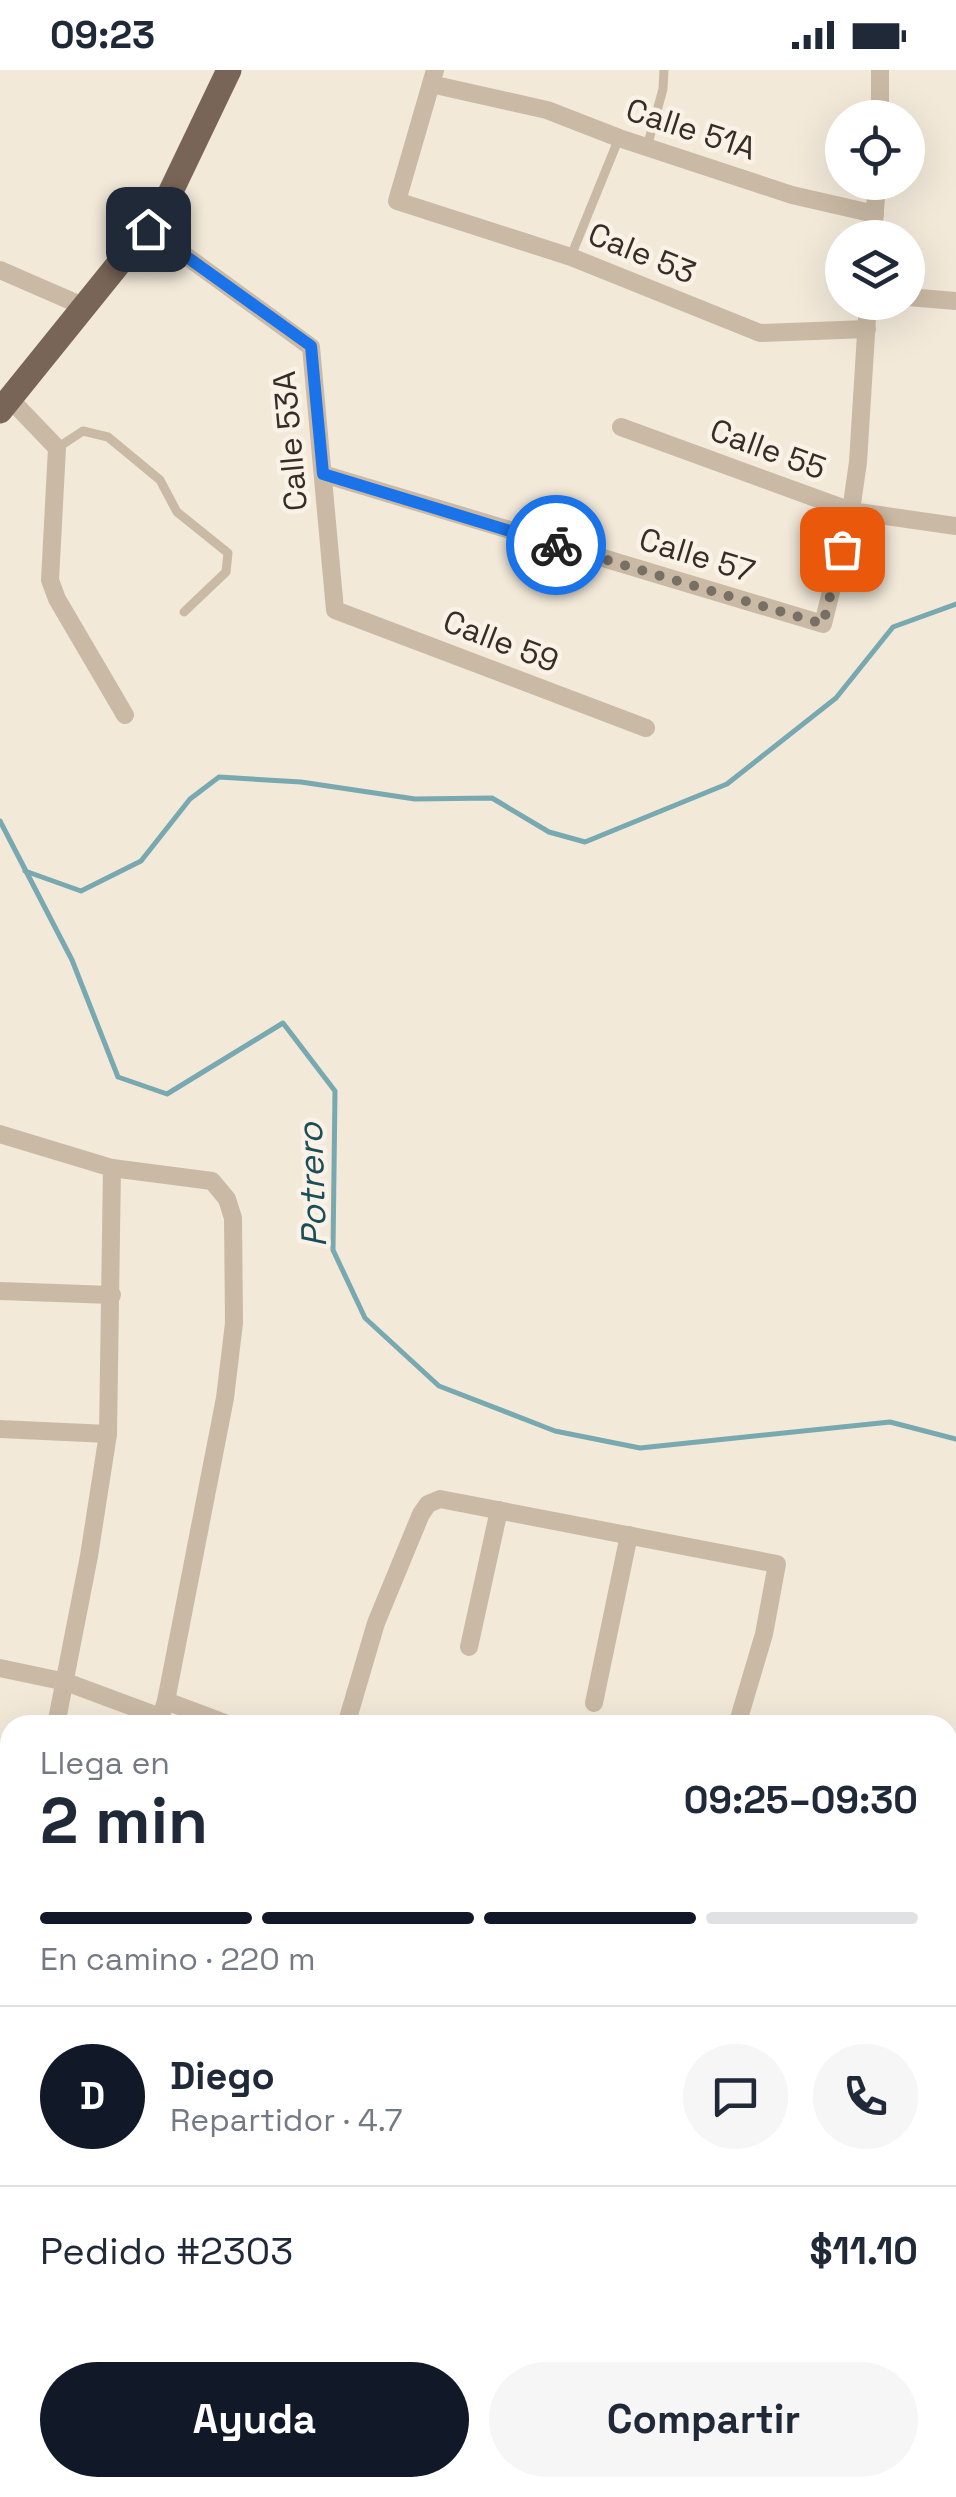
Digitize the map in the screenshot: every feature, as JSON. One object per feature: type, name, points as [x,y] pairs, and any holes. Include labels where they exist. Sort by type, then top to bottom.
[{"type":"main road","points":[[5,405],[162,210],[230,70]]},
{"type":"street","points":[[880,70],[880,100]]},
{"type":"street","name":"Calle 51A","points":[[433,77],[547,110],[792,195],[875,214]]},
{"type":"street","name":"Cale 53","points":[[433,77],[397,201],[571,257],[760,333],[867,329]]},
{"type":"street","points":[[874,220],[876,200]]},
{"type":"street","name":"Calle 53A","points":[[148,229],[311,346],[335,610]]},
{"type":"street","points":[[0,270],[85,306]]},
{"type":"street","points":[[925,298],[956,301]]},
{"type":"street","points":[[851,511],[867,320]]},
{"type":"street","points":[[5,405],[56,448],[50,580],[57,599],[125,714]]},
{"type":"street","name":"Calle 55","points":[[620,427],[851,511],[956,526]]},
{"type":"street","name":"Calle 57","points":[[323,474],[823,624],[851,511]]},
{"type":"street","name":"Calle 59","points":[[335,610],[646,728]]},
{"type":"street","points":[[0,1134],[112,1168],[212,1182],[227,1199],[234,1229],[234,1323],[225,1398],[161,1714],[66,1682],[0,1668]]},
{"type":"street","points":[[58,1715],[108,1434],[112,1168]]},
{"type":"street","points":[[0,1291],[112,1295]]},
{"type":"street","points":[[0,1429],[108,1434]]},
{"type":"street","points":[[349,1715],[376,1623],[428,1504],[440,1498],[777,1564],[764,1634],[740,1715]]},
{"type":"street","points":[[469,1646],[499,1510]]},
{"type":"street","points":[[594,1703],[629,1535]]},
{"type":"lane","points":[[646,147],[663,89],[664,70]]},
{"type":"lane","points":[[571,257],[619,138]]},
{"type":"lane","points":[[56,448],[83,430],[108,437],[160,480],[190,526],[228,552],[226,572],[184,612]]},
{"type":"waterway","points":[[25,871],[81,891],[141,861],[190,799],[219,777],[301,782],[415,799],[492,798],[549,832],[585,842],[727,784],[836,698],[893,627],[956,604]]},
{"type":"waterway","name":"Potrero","points":[[0,821],[72,960],[118,1077],[167,1094],[283,1023],[335,1091],[333,1250],[365,1318],[439,1386],[555,1431],[640,1448],[890,1422],[956,1439]]},
{"type":"way so far","points":[[556,545],[823,624],[842,549]]},
{"type":"route","points":[[148,229],[311,346],[323,474],[556,545]]}]
